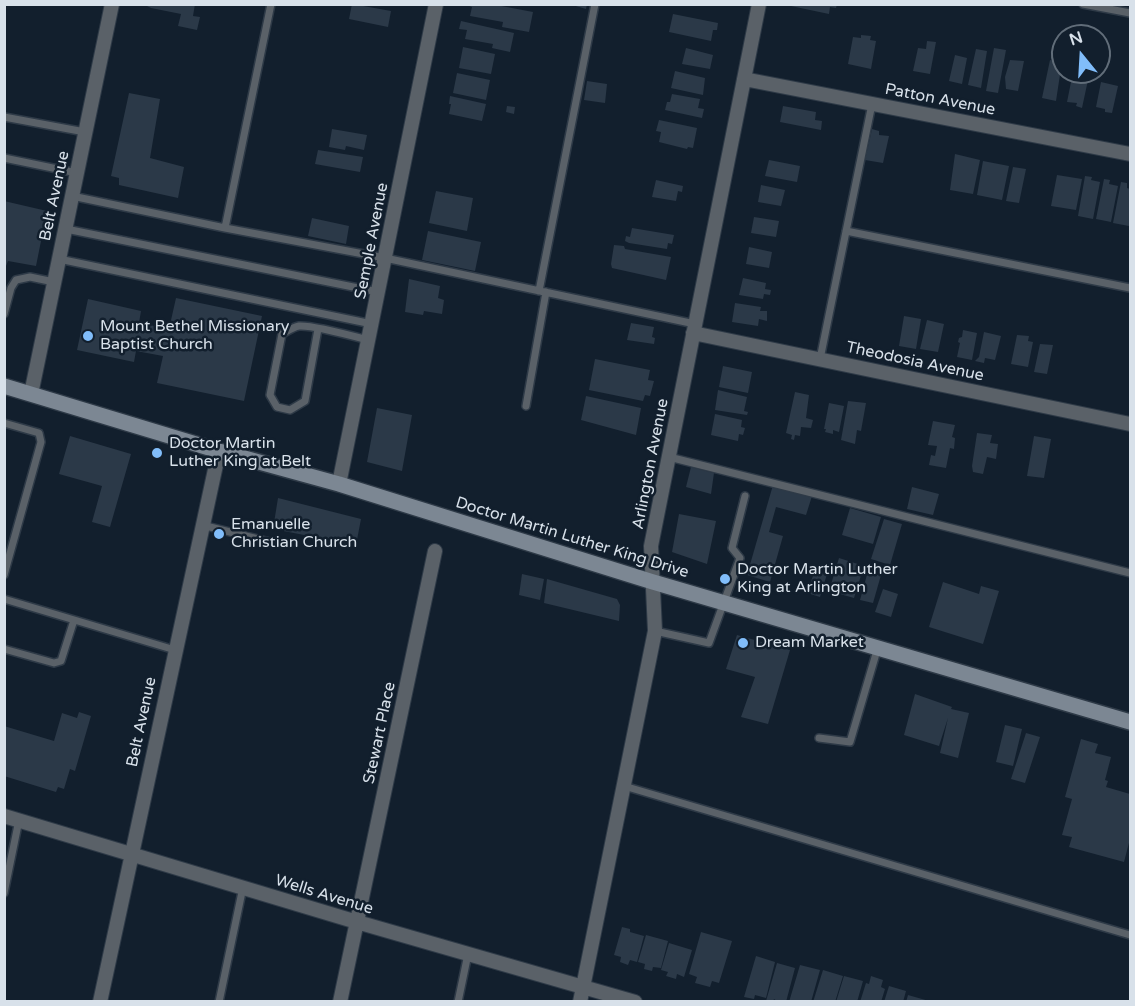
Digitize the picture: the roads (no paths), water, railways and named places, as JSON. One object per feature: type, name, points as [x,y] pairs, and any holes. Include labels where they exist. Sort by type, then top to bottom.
[{"type":"main road","name":"Doctor Martin Luther King Drive","points":[[4,386],[219,451],[339,484],[653,582],[1131,722]]},
{"type":"street","name":"Belt Avenue","points":[[32,394],[112,4]]},
{"type":"street","name":"Semple Avenue","points":[[339,484],[436,4]]},
{"type":"street","name":"Arlington Avenue","points":[[580,1002],[655,631],[651,546],[759,4]]},
{"type":"street","name":"Patton Avenue","points":[[744,79],[1131,154]]},
{"type":"street","name":"Theodosia Avenue","points":[[694,328],[820,359],[1131,424]]},
{"type":"street","name":"Belt Avenue","points":[[100,1002],[219,451]]},
{"type":"street","name":"Stewart Place","points":[[357,922],[435,551]]},
{"type":"street","name":"Wells Avenue","points":[[4,816],[357,922],[635,1002]]},
{"type":"street","points":[[340,1002],[357,922]]},
{"type":"lane","points":[[225,228],[271,4]]},
{"type":"lane","points":[[526,406],[543,292],[595,4]]},
{"type":"lane","points":[[1083,4],[1131,14]]},
{"type":"lane","points":[[820,359],[872,104]]},
{"type":"lane","points":[[4,117],[85,132]]},
{"type":"lane","points":[[4,158],[77,173]]},
{"type":"lane","points":[[72,196],[385,258],[694,328]]},
{"type":"lane","points":[[66,229],[378,292]]},
{"type":"lane","points":[[846,231],[1131,288]]},
{"type":"lane","points":[[59,259],[372,324]]},
{"type":"lane","points":[[4,314],[11,288],[16,280],[30,277],[55,282]]},
{"type":"lane","points":[[318,329],[305,401],[290,410],[277,407],[270,395],[282,334],[298,326],[318,329],[368,340]]},
{"type":"lane","points":[[4,423],[42,437],[4,575]]},
{"type":"lane","points":[[669,457],[1131,573]]},
{"type":"lane","points":[[655,631],[709,643],[740,558],[732,548],[745,496]]},
{"type":"lane","points":[[202,525],[274,543]]},
{"type":"lane","points":[[4,599],[175,650]]},
{"type":"lane","points":[[4,650],[54,663],[61,661],[74,620]]},
{"type":"lane","points":[[819,738],[850,742],[878,647]]},
{"type":"lane","points":[[624,786],[1131,935]]},
{"type":"lane","points":[[4,893],[19,820]]},
{"type":"lane","points":[[219,1002],[243,887]]},
{"type":"lane","points":[[458,1002],[468,954]]},
{"type":"place","name":"Mount Bethel Missionary Baptist Church","points":[[88,336]]},
{"type":"place","name":"Doctor Martin Luther King at Belt","points":[[157,453]]},
{"type":"place","name":"Emanuelle Christian Church","points":[[219,534]]},
{"type":"place","name":"Doctor Martin Luther King at Arlington","points":[[725,579]]},
{"type":"place","name":"Dream Market","points":[[743,643]]}]
